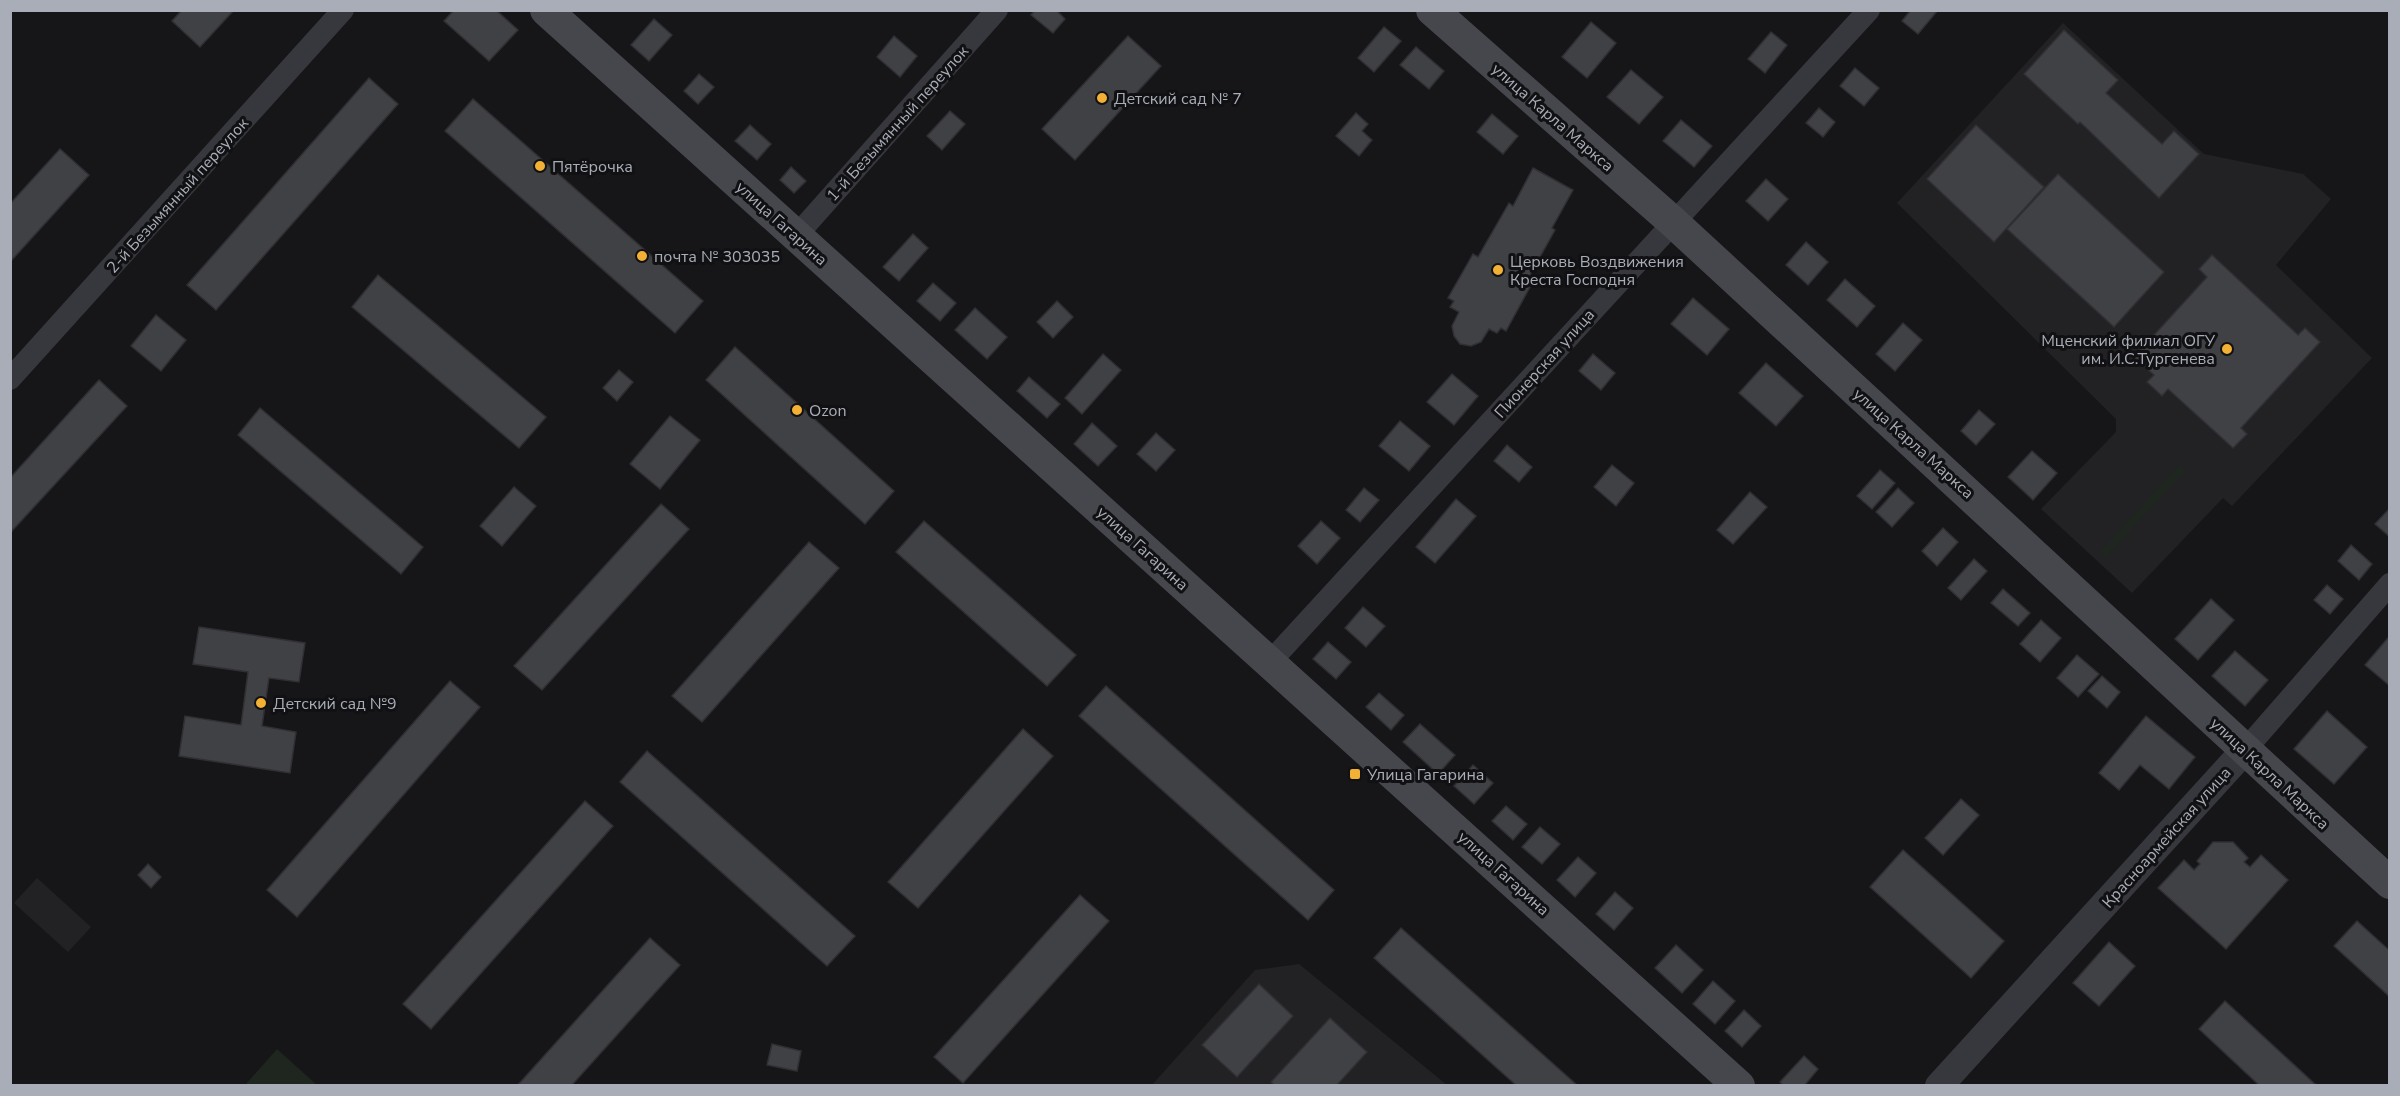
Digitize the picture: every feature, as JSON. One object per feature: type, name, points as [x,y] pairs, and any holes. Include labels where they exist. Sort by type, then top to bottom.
[{"type":"main road","name":"улица Гагарина","points":[[546,10],[1739,1086]]},
{"type":"main road","name":"улица Карла Маркса","points":[[1431,10],[1673,222],[2390,883]]},
{"type":"street","name":"2-й Безымянный переулок","points":[[10,379],[343,10]]},
{"type":"street","name":"1-й Безымянный переулок","points":[[796,236],[997,10]]},
{"type":"street","name":"Пионерская улица","points":[[1270,662],[1869,10]]},
{"type":"street","name":"Красноармейская улица","points":[[1939,1086],[2245,750],[2390,584]]},
{"type":"shaded area","points":[[2063,23],[2204,154],[2303,174],[2331,199],[2276,265],[2372,358],[2232,506],[2223,498],[2132,593],[2041,509],[2116,432],[2116,419],[1897,203]]},
{"type":"shaded area","points":[[2179,465],[2185,471],[2106,557],[2100,552]]},
{"type":"shaded area","points":[[37,878],[91,927],[68,952],[14,903]]},
{"type":"shaded area","points":[[1299,964],[1447,1085],[1151,1086],[1255,970]]},
{"type":"shaded area","points":[[277,1049],[317,1085],[245,1085]]},
{"type":"building","points":[[182,10],[234,10],[200,47],[172,21]]},
{"type":"building","points":[[454,10],[496,10],[518,30],[489,61],[444,21]]},
{"type":"building","points":[[1035,10],[1056,10],[1065,19],[1053,33],[1031,15]]},
{"type":"building","points":[[1911,10],[1938,10],[1918,34],[1902,21]]},
{"type":"building","points":[[654,19],[672,35],[649,61],[631,45]]},
{"type":"building","points":[[1591,22],[1616,43],[1587,78],[1562,57]]},
{"type":"building","points":[[1384,27],[1401,41],[1374,72],[1358,58]]},
{"type":"building","points":[[2064,30],[2118,80],[2106,93],[2162,144],[2174,131],[2199,154],[2159,198],[2080,122],[2078,124],[2024,74]]},
{"type":"building","points":[[1771,32],[1787,45],[1765,73],[1748,59]]},
{"type":"building","points":[[894,36],[917,56],[900,77],[877,57]]},
{"type":"building","name":"Детский сад № 7","points":[[1128,36],[1161,66],[1075,160],[1042,129]]},
{"type":"building","points":[[1416,47],[1444,71],[1429,89],[1400,65]]},
{"type":"building","points":[[1855,68],[1879,88],[1864,106],[1840,86]]},
{"type":"building","points":[[1631,70],[1663,97],[1639,124],[1607,97]]},
{"type":"building","points":[[699,74],[714,87],[698,104],[684,91]]},
{"type":"building","points":[[369,78],[398,104],[216,310],[187,285]]},
{"type":"building","points":[[473,99],[703,301],[675,333],[445,131]]},
{"type":"building","points":[[1819,108],[1835,122],[1823,137],[1806,123]]},
{"type":"building","points":[[950,111],[965,124],[942,150],[927,136]]},
{"type":"building","points":[[1356,113],[1368,124],[1362,131],[1372,140],[1359,156],[1336,136]]},
{"type":"building","points":[[1492,114],[1518,136],[1503,154],[1477,132]]},
{"type":"building","points":[[1681,120],[1712,146],[1694,167],[1663,141]]},
{"type":"building","points":[[750,125],[771,144],[757,160],[735,141]]},
{"type":"building","points":[[1976,125],[2044,187],[1994,242],[1927,179]]},
{"type":"building","points":[[60,149],[89,175],[10,262],[10,204]]},
{"type":"building","points":[[791,167],[806,181],[794,193],[780,180]]},
{"type":"building","name":"Церковь Воздвижения Креста Господня","points":[[1533,168],[1573,190],[1552,228],[1555,230],[1525,284],[1530,287],[1506,331],[1501,328],[1497,333],[1489,329],[1481,342],[1471,346],[1460,344],[1454,336],[1452,326],[1459,312],[1450,307],[1454,301],[1448,298],[1473,254],[1478,257],[1509,203],[1513,206]]},
{"type":"building","points":[[2058,174],[2164,272],[2114,327],[2007,229]]},
{"type":"building","points":[[1766,179],[1788,199],[1768,221],[1746,201]]},
{"type":"building","points":[[913,234],[928,248],[899,281],[883,267]]},
{"type":"building","points":[[1806,242],[1828,262],[1808,285],[1786,265]]},
{"type":"building","name":"Мценский филиал ОГУ им. И.С.Тургенева","points":[[2212,255],[2298,335],[2305,328],[2320,342],[2241,428],[2247,434],[2233,448],[2168,389],[2162,396],[2147,382],[2154,375],[2134,357],[2207,277],[2199,269]]},
{"type":"building","points":[[378,275],[546,417],[519,448],[352,307]]},
{"type":"building","points":[[1845,279],[1875,306],[1857,327],[1827,300]]},
{"type":"building","points":[[933,283],[956,303],[940,321],[917,301]]},
{"type":"building","points":[[1693,298],[1729,329],[1707,355],[1671,324]]},
{"type":"building","points":[[1057,301],[1073,317],[1053,338],[1037,322]]},
{"type":"building","points":[[975,308],[1007,337],[987,359],[955,330]]},
{"type":"building","points":[[156,315],[186,340],[161,371],[131,346]]},
{"type":"building","points":[[1903,323],[1922,340],[1895,371],[1876,354]]},
{"type":"building","points":[[735,347],[894,491],[865,524],[706,380]]},
{"type":"building","points":[[1103,354],[1121,370],[1082,414],[1065,398]]},
{"type":"building","points":[[1593,354],[1615,373],[1601,390],[1579,371]]},
{"type":"building","points":[[1766,363],[1803,396],[1776,426],[1739,393]]},
{"type":"building","points":[[619,370],[633,382],[617,401],[603,388]]},
{"type":"building","points":[[1452,374],[1478,396],[1454,425],[1427,402]]},
{"type":"building","points":[[1029,377],[1060,404],[1047,418],[1017,391]]},
{"type":"building","points":[[99,380],[127,406],[10,533],[10,478]]},
{"type":"building","points":[[260,408],[423,547],[401,574],[238,435]]},
{"type":"building","points":[[1979,410],[1995,424],[1976,445],[1961,431]]},
{"type":"building","points":[[670,416],[700,440],[660,489],[630,464]]},
{"type":"building","points":[[1400,421],[1430,446],[1409,471],[1379,446]]},
{"type":"building","points":[[1092,423],[1117,446],[1098,466],[1074,444]]},
{"type":"building","points":[[1156,433],[1175,450],[1156,471],[1137,454]]},
{"type":"building","points":[[1507,445],[1532,467],[1519,482],[1494,461]]},
{"type":"building","points":[[2032,451],[2057,473],[2033,500],[2008,477]]},
{"type":"building","points":[[1612,465],[1634,483],[1616,506],[1594,487]]},
{"type":"building","points":[[1880,470],[1895,483],[1872,509],[1857,496]]},
{"type":"building","points":[[514,487],[536,506],[502,546],[480,526]]},
{"type":"building","points":[[1364,488],[1379,500],[1360,522],[1346,510]]},
{"type":"building","points":[[1898,488],[1914,503],[1892,527],[1876,512]]},
{"type":"building","points":[[1750,492],[1767,507],[1733,544],[1717,530]]},
{"type":"building","points":[[1456,499],[1476,516],[1435,563],[1416,547]]},
{"type":"building","points":[[661,504],[689,529],[542,690],[514,666]]},
{"type":"building","points":[[2390,508],[2390,537],[2375,524]]},
{"type":"building","points":[[924,521],[1076,655],[1047,686],[896,552]]},
{"type":"building","points":[[1321,521],[1340,538],[1317,564],[1298,546]]},
{"type":"building","points":[[1943,528],[1958,542],[1937,566],[1922,551]]},
{"type":"building","points":[[809,542],[839,568],[702,722],[672,696]]},
{"type":"building","points":[[2351,545],[2372,564],[2359,580],[2338,561]]},
{"type":"building","points":[[1974,559],[1987,571],[1961,600],[1948,588]]},
{"type":"building","points":[[2327,585],[2343,599],[2330,614],[2314,600]]},
{"type":"building","points":[[2003,589],[2030,613],[2018,626],[1991,603]]},
{"type":"building","points":[[2211,599],[2234,620],[2198,660],[2175,639]]},
{"type":"building","points":[[1363,607],[1385,626],[1366,647],[1345,628]]},
{"type":"building","points":[[2041,620],[2061,638],[2040,662],[2020,644]]},
{"type":"building","points":[[199,627],[305,643],[299,682],[269,678],[262,726],[296,732],[290,773],[179,756],[185,716],[241,725],[248,672],[193,664]]},
{"type":"building","points":[[2388,638],[2390,639],[2390,686],[2365,665]]},
{"type":"building","points":[[1328,642],[1351,662],[1336,679],[1313,659]]},
{"type":"building","points":[[2235,651],[2268,680],[2245,706],[2212,676]]},
{"type":"building","points":[[2077,655],[2099,674],[2078,697],[2057,678]]},
{"type":"building","points":[[2102,676],[2120,692],[2107,708],[2088,691]]},
{"type":"building","points":[[450,681],[480,707],[297,917],[267,890]]},
{"type":"building","points":[[1106,686],[1334,890],[1308,920],[1079,716]]},
{"type":"building","points":[[1379,693],[1404,715],[1391,730],[1366,707]]},
{"type":"building","points":[[2327,711],[2367,747],[2334,784],[2294,749]]},
{"type":"building","points":[[2146,716],[2195,757],[2169,789],[2140,765],[2119,790],[2099,773]]},
{"type":"building","points":[[1420,724],[1455,755],[1438,774],[1403,742]]},
{"type":"building","points":[[1023,729],[1053,756],[918,908],[888,882]]},
{"type":"building","points":[[647,751],[855,936],[827,966],[620,782]]},
{"type":"building","points":[[1473,765],[1493,783],[1474,804],[1454,786]]},
{"type":"building","points":[[1961,799],[1979,815],[1943,855],[1925,838]]},
{"type":"building","points":[[585,801],[613,826],[431,1029],[403,1004]]},
{"type":"building","points":[[1506,806],[1527,824],[1513,840],[1492,821]]},
{"type":"building","points":[[1540,827],[1560,844],[1542,864],[1522,847]]},
{"type":"building","points":[[2213,842],[2233,842],[2248,858],[2244,862],[2250,867],[2261,855],[2288,880],[2226,949],[2158,888],[2184,860],[2194,870],[2200,864],[2197,861]]},
{"type":"building","points":[[1903,850],[2004,941],[1971,978],[1870,887]]},
{"type":"building","points":[[1578,857],[1596,873],[1575,897],[1557,880]]},
{"type":"building","points":[[148,864],[161,877],[151,888],[138,875]]},
{"type":"building","points":[[1615,892],[1633,908],[1614,930],[1596,914]]},
{"type":"building","points":[[1080,895],[1109,921],[963,1083],[934,1057]]},
{"type":"building","points":[[2357,921],[2390,951],[2390,997],[2334,946]]},
{"type":"building","points":[[1401,928],[1578,1086],[1517,1086],[1374,958]]},
{"type":"building","points":[[650,938],[680,965],[571,1086],[517,1086]]},
{"type":"building","points":[[2109,942],[2135,966],[2099,1006],[2073,983]]},
{"type":"building","points":[[1676,945],[1703,970],[1682,993],[1655,968]]},
{"type":"building","points":[[1713,981],[1735,1001],[1715,1024],[1693,1004]]},
{"type":"building","points":[[1259,984],[1293,1016],[1237,1077],[1202,1045]]},
{"type":"building","points":[[2225,1001],[2317,1086],[2260,1086],[2199,1029]]},
{"type":"building","points":[[1744,1010],[1761,1026],[1742,1047],[1725,1031]]},
{"type":"building","points":[[1330,1018],[1367,1052],[1336,1086],[1275,1086],[1271,1082]]},
{"type":"building","points":[[772,1044],[801,1051],[797,1071],[767,1065]]},
{"type":"building","points":[[1804,1056],[1818,1069],[1804,1086],[1784,1086],[1780,1082]]},
{"type":"place","name":"Детский сад № 7","points":[[1102,98]]},
{"type":"place","name":"Пятёрочка","points":[[540,166]]},
{"type":"place","name":"почта № 303035","points":[[642,256]]},
{"type":"place","name":"Церковь Воздвижения Креста Господня","points":[[1498,270]]},
{"type":"place","name":"Мценский филиал ОГУ им. И.С.Тургенева","points":[[2227,349]]},
{"type":"place","name":"Ozon","points":[[797,410]]},
{"type":"place","name":"Детский сад №9","points":[[261,703]]},
{"type":"place","name":"Улица Гагарина","points":[[1355,774]]}]
